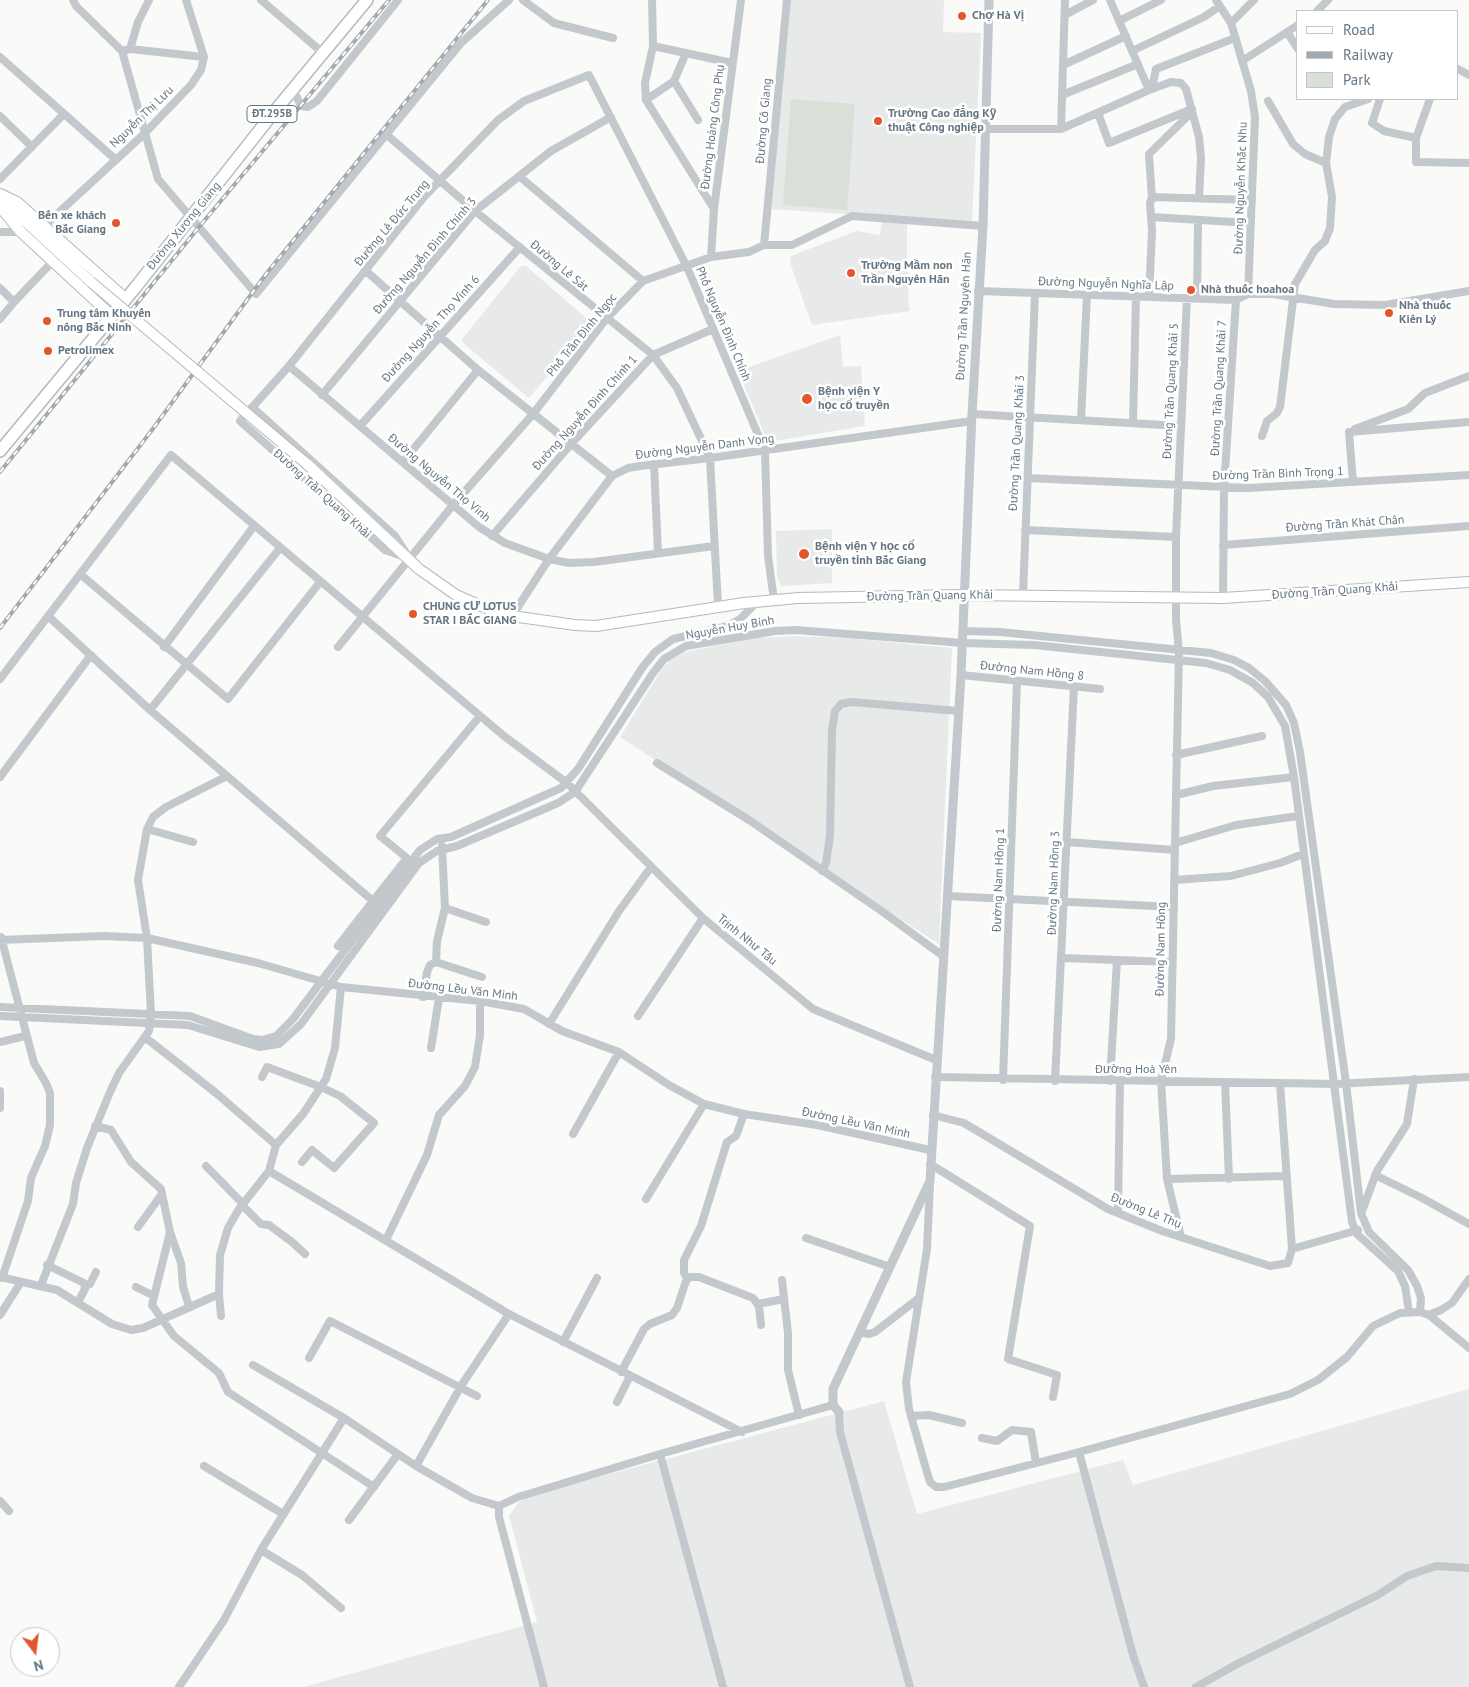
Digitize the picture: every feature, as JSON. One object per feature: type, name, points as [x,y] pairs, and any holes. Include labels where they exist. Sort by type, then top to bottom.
[{"type":"main road","name":"Đường Xương Giang","points":[[0,451],[126,299],[293,89],[367,0]]},
{"type":"main road","points":[[0,194],[17,202],[126,299]]},
{"type":"main road","points":[[0,198],[91,282],[307,464],[409,559]]},
{"type":"main road","points":[[0,207],[21,232],[112,316]]},
{"type":"main road","name":"Đường Trần Quang Khải","points":[[409,559],[456,595],[493,611],[512,616],[596,626],[718,606],[774,600],[964,595],[1176,599],[1223,598],[1469,582]]},
{"type":"street","points":[[73,0],[76,6],[122,51],[158,180],[256,294],[461,43],[509,0]]},
{"type":"street","points":[[130,49],[138,22],[149,0]]},
{"type":"street","points":[[122,51],[130,49],[204,57],[186,0]]},
{"type":"street","points":[[261,0],[323,53]]},
{"type":"street","points":[[293,89],[301,106],[308,107],[317,101],[398,0]]},
{"type":"street","points":[[523,0],[554,23],[612,38]]},
{"type":"street","points":[[652,0],[654,46],[645,82],[646,100],[714,208]]},
{"type":"street","name":"Đường Hoàng Công Phụ","points":[[711,257],[714,208],[741,0]]},
{"type":"street","name":"Đường Cô Giang","points":[[764,245],[787,0]]},
{"type":"street","name":"Đường Trần Nguyên Hãn","points":[[930,1181],[930,1150],[963,637],[978,291],[983,226],[989,0]]},
{"type":"street","points":[[1061,129],[1065,0]]},
{"type":"street","points":[[1065,15],[1093,0]]},
{"type":"street","points":[[1110,0],[1151,89]]},
{"type":"street","points":[[1119,21],[1161,0]]},
{"type":"street","points":[[1231,23],[1254,0]]},
{"type":"street","points":[[1318,10],[1328,0]]},
{"type":"street","points":[[1132,51],[1204,17],[1218,3]]},
{"type":"street","name":"Đường Nguyễn Khắc Nhu","points":[[1218,3],[1231,23],[1251,91],[1255,117],[1248,294]]},
{"type":"street","points":[[1242,61],[1296,26]]},
{"type":"street","points":[[1287,32],[1296,46]]},
{"type":"street","points":[[1063,65],[1126,36]]},
{"type":"street","points":[[1151,89],[1156,69],[1235,38]]},
{"type":"street","points":[[654,46],[732,63]]},
{"type":"street","points":[[646,100],[674,81],[686,53]]},
{"type":"street","points":[[0,57],[63,115],[115,159]]},
{"type":"street","name":"Nguyễn Thị Lưu","points":[[44,227],[144,134],[191,85],[201,70],[204,57]]},
{"type":"street","points":[[1062,95],[1138,64]]},
{"type":"street","name":"Phố Nguyễn Đình Chính","points":[[589,75],[687,267],[765,451],[768,556],[774,600]]},
{"type":"street","name":"Đường Lê Đức Trung","points":[[240,421],[288,366],[309,337],[366,271],[424,197],[442,181],[498,120],[524,101],[589,75]]},
{"type":"street","points":[[674,81],[698,120]]},
{"type":"street","points":[[986,129],[1061,129],[1151,89],[1171,82],[1181,83],[1186,89],[1192,110],[1201,158],[1199,198]]},
{"type":"street","points":[[1262,436],[1267,421],[1278,413],[1280,407],[1292,296],[1301,272],[1315,250],[1325,241],[1330,228],[1332,197],[1326,163],[1329,137],[1335,119],[1345,107],[1365,100]]},
{"type":"street","points":[[1380,100],[1372,124],[1384,131],[1416,138]]},
{"type":"street","points":[[1430,100],[1416,138],[1416,162],[1469,163]]},
{"type":"street","points":[[1268,101],[1293,144],[1305,154],[1326,163]]},
{"type":"street","points":[[1098,113],[1109,143],[1192,110]]},
{"type":"street","points":[[1149,297],[1152,199],[1149,154],[1192,110]]},
{"type":"street","points":[[0,178],[63,115]]},
{"type":"street","points":[[0,116],[32,147]]},
{"type":"street","name":"Đường Nguyễn Đình Chính 3","points":[[322,395],[475,211],[574,136],[611,117]]},
{"type":"street","name":"Đường Lê Sát","points":[[387,135],[475,211],[653,356],[677,388],[710,458],[718,606]]},
{"type":"street","points":[[519,176],[642,281]]},
{"type":"street","points":[[1152,199],[1156,196],[1252,200]]},
{"type":"street","name":"Phố Trần Đình Ngọc","points":[[338,646],[452,505],[533,414],[606,319],[642,281],[687,267],[711,257],[749,252],[764,245],[792,245],[852,216],[983,226]]},
{"type":"street","points":[[1151,217],[1251,224]]},
{"type":"street","points":[[1197,298],[1198,220]]},
{"type":"street","points":[[0,232],[21,232]]},
{"type":"street","name":"Đường Nguyễn Thọ Vinh 6","points":[[360,426],[520,247]]},
{"type":"street","points":[[0,319],[53,261]]},
{"type":"street","points":[[366,271],[478,370],[612,476],[549,560],[512,616]]},
{"type":"street","points":[[0,288],[14,302]]},
{"type":"street","name":"Đường Nguyễn Nghĩa Lập","points":[[978,291],[1236,300],[1248,294],[1292,296],[1334,304],[1385,305],[1469,291]]},
{"type":"street","name":"Đường Trần Quang Khải 3","points":[[1023,595],[1035,293]]},
{"type":"street","points":[[1081,420],[1087,294]]},
{"type":"street","points":[[1134,423],[1136,296]]},
{"type":"street","name":"Đường Trần Quang Khải 5","points":[[1176,537],[1187,298]]},
{"type":"street","name":"Đường Trần Quang Khải 7","points":[[1223,598],[1224,488],[1236,300]]},
{"type":"street","name":"Đường Nguyễn Đình Chính 1","points":[[492,536],[571,444],[653,356],[713,329]]},
{"type":"street","name":"Đường Nguyễn Thọ Vinh","points":[[288,366],[404,462],[452,505],[492,536],[549,560],[569,563],[594,562],[714,546]]},
{"type":"street","points":[[404,462],[478,370]]},
{"type":"street","points":[[1348,432],[1408,409],[1425,393],[1469,376]]},
{"type":"street","name":"Đường Trần Quang Khải","points":[[252,407],[395,536],[409,559]]},
{"type":"street","name":"Đường Nguyễn Danh Vọng","points":[[612,476],[628,468],[765,451],[972,418],[1031,417],[1181,426]]},
{"type":"street","name":"Đường Trần Quang Khải","points":[[240,421],[385,550],[409,559]]},
{"type":"street","points":[[1348,432],[1469,422]]},
{"type":"street","points":[[1348,432],[1353,482]]},
{"type":"street","name":"Trịnh Như Tấu","points":[[80,574],[171,455],[480,716],[567,783],[703,918],[813,1009],[936,1060]]},
{"type":"street","points":[[654,464],[658,553]]},
{"type":"street","name":"Đường Trần Bình Trọng 1","points":[[1027,478],[1224,488],[1469,475]]},
{"type":"street","points":[[164,647],[254,526]]},
{"type":"street","name":"Đường Trần Khát Chân","points":[[1223,545],[1469,526]]},
{"type":"street","points":[[1025,530],[1176,537]]},
{"type":"street","name":"Đường Nam Hồng","points":[[1176,537],[1176,599],[1179,655],[1171,1039],[1161,1080],[1167,1179],[1181,1237]]},
{"type":"street","points":[[150,710],[280,548]]},
{"type":"street","points":[[0,679],[80,574],[164,647],[228,699],[320,582]]},
{"type":"street","points":[[0,1008],[19,1012],[197,1027],[262,1040],[276,1036],[286,1028],[420,850],[437,839],[451,837],[552,793],[567,783],[615,713],[642,668],[655,652],[673,639],[728,626],[740,619],[758,602]]},
{"type":"street","points":[[48,616],[150,710],[373,901]]},
{"type":"street","name":"Nguyễn Huy Bính","points":[[576,792],[653,673],[664,659],[686,646],[775,631],[796,630],[963,637]]},
{"type":"street","points":[[963,637],[1000,632],[1222,661],[1249,668],[1265,681],[1286,705],[1294,723],[1360,1229],[1398,1271],[1405,1286],[1409,1312]]},
{"type":"street","points":[[963,637],[1034,645],[1179,655]]},
{"type":"street","points":[[0,777],[91,655]]},
{"type":"street","points":[[1222,661],[1253,683],[1268,697],[1284,726],[1294,777],[1303,854],[1361,1213],[1360,1229]]},
{"type":"street","name":"Đường Nam Hồng 8","points":[[961,675],[1100,689]]},
{"type":"street","name":"Đường Nam Hồng 1","points":[[1003,1080],[1011,898],[1017,681]]},
{"type":"street","name":"Đường Nam Hồng 3","points":[[1055,1081],[1063,958],[1074,686]]},
{"type":"street","points":[[822,871],[826,863],[830,836],[832,730],[835,711],[841,704],[851,702],[958,711]]},
{"type":"street","points":[[338,946],[406,858],[380,836],[480,716]]},
{"type":"street","points":[[1176,755],[1262,736]]},
{"type":"street","points":[[657,763],[748,820],[943,956]]},
{"type":"street","points":[[41,1285],[73,1204],[76,1183],[95,1126],[119,1073],[146,1038],[151,1024],[147,938],[138,880],[147,830],[153,818],[166,807],[227,776]]},
{"type":"street","points":[[1176,795],[1242,782],[1294,777]]},
{"type":"street","points":[[46,1014],[190,1016],[259,1047],[279,1044],[294,1033],[419,863],[443,848],[457,846],[558,803],[576,792]]},
{"type":"street","points":[[1067,842],[1175,846],[1236,825],[1298,816]]},
{"type":"street","points":[[147,830],[192,842]]},
{"type":"street","points":[[436,962],[437,941],[446,908],[445,877],[441,863],[443,848],[437,839]]},
{"type":"street","points":[[1174,880],[1231,876],[1280,863],[1303,854]]},
{"type":"street","points":[[549,1024],[619,911],[651,867]]},
{"type":"street","points":[[947,896],[1174,907]]},
{"type":"street","points":[[446,908],[486,922]]},
{"type":"street","points":[[638,1016],[703,918]]},
{"type":"street","name":"Đường Lều Văn Minh","points":[[1,938],[104,936],[147,938],[258,963],[341,987],[480,1002],[524,1010],[562,1031],[619,1052],[669,1085],[704,1104],[744,1114],[817,1125],[930,1150]]},
{"type":"street","points":[[1,938],[25,1036],[34,1063],[50,1093],[50,1125],[45,1146],[32,1178],[28,1201],[1,1277],[58,1290],[121,1328],[137,1330],[219,1294]]},
{"type":"street","points":[[1063,958],[1172,962]]},
{"type":"street","points":[[1110,1081],[1117,960]]},
{"type":"street","points":[[423,997],[427,972],[430,965],[436,962],[482,977]]},
{"type":"street","points":[[221,1316],[219,1294],[220,1255],[228,1228],[243,1204],[269,1171],[276,1145],[303,1114],[321,1086],[332,1062],[341,987]]},
{"type":"street","points":[[430,1048],[439,998]]},
{"type":"street","points":[[386,1240],[427,1155],[439,1115],[465,1086],[474,1067],[480,1036],[480,1002]]},
{"type":"street","points":[[0,1016],[19,1012]]},
{"type":"street","points":[[0,1042],[25,1036]]},
{"type":"street","points":[[146,1038],[216,1093],[276,1145]]},
{"type":"street","points":[[572,1134],[619,1052]]},
{"type":"street","points":[[262,1076],[267,1067],[321,1086],[340,1096],[374,1123],[334,1168],[312,1150],[302,1162]]},
{"type":"street","name":"Đường Hoà Yên","points":[[935,1077],[1055,1081],[1161,1080],[1340,1084],[1469,1077]]},
{"type":"street","points":[[1361,1213],[1375,1175],[1406,1124],[1414,1080]]},
{"type":"street","points":[[1118,1212],[1120,1081]]},
{"type":"street","points":[[1225,1082],[1230,1179]]},
{"type":"street","points":[[1280,1083],[1292,1249]]},
{"type":"street","points":[[0,1091],[0,1108]]},
{"type":"street","points":[[646,1199],[704,1104]]},
{"type":"street","points":[[688,1279],[684,1273],[684,1260],[701,1226],[727,1142],[736,1136],[744,1114]]},
{"type":"street","name":"Đường Lê Thụ","points":[[933,1115],[964,1123],[1096,1202],[1118,1212],[1181,1237],[1270,1266],[1288,1263],[1292,1249],[1344,1232],[1360,1229]]},
{"type":"street","points":[[95,1126],[111,1130],[131,1162],[160,1186],[170,1232],[179,1256],[183,1287],[189,1306]]},
{"type":"street","points":[[930,1164],[1030,1226],[1008,1359],[1057,1375],[1053,1398]]},
{"type":"street","points":[[206,1166],[262,1224],[269,1225],[304,1254]]},
{"type":"street","points":[[269,1171],[508,1314],[742,1432]]},
{"type":"street","points":[[1375,1175],[1469,1224]]},
{"type":"street","points":[[1167,1179],[1230,1179],[1286,1176]]},
{"type":"street","points":[[910,1687],[840,1432],[833,1389],[930,1181]]},
{"type":"street","points":[[930,1181],[927,1249],[906,1382],[910,1416],[930,1482],[936,1487],[944,1487],[1079,1452],[1290,1394],[1318,1380],[1347,1358],[1373,1326],[1400,1312],[1429,1314],[1469,1348]]},
{"type":"street","points":[[138,1227],[162,1194]]},
{"type":"street","points":[[1360,1229],[1369,1232],[1408,1270],[1421,1298],[1420,1312]]},
{"type":"street","points":[[170,1232],[152,1305],[174,1336],[219,1373],[228,1392],[374,1487]]},
{"type":"street","points":[[806,1238],[890,1267]]},
{"type":"street","points":[[48,1265],[85,1286]]},
{"type":"street","points":[[78,1302],[85,1286],[90,1284],[96,1272]]},
{"type":"street","points":[[688,1279],[699,1277],[753,1298],[758,1304],[761,1324]]},
{"type":"street","points":[[563,1342],[597,1278]]},
{"type":"street","points":[[620,1372],[644,1329],[650,1324],[665,1319],[677,1308],[688,1279]]},
{"type":"street","points":[[1429,1314],[1442,1310],[1452,1303],[1469,1279]]},
{"type":"street","points":[[782,1280],[788,1333],[788,1370],[799,1415]]},
{"type":"street","points":[[0,1315],[21,1282]]},
{"type":"street","points":[[136,1287],[154,1296]]},
{"type":"street","points":[[860,1332],[870,1334],[876,1332],[919,1298]]},
{"type":"street","points":[[758,1304],[784,1299]]},
{"type":"street","points":[[416,1466],[460,1386],[508,1314]]},
{"type":"street","points":[[309,1358],[330,1321],[477,1396]]},
{"type":"street","points":[[253,1365],[344,1418],[416,1466],[472,1498],[499,1506],[518,1497],[660,1454],[799,1415],[836,1409]]},
{"type":"street","points":[[617,1402],[630,1376]]},
{"type":"street","points":[[910,1416],[929,1416],[962,1423]]},
{"type":"street","points":[[180,1687],[224,1620],[261,1550],[344,1418]]},
{"type":"street","points":[[982,1438],[997,1441],[1012,1430],[1031,1432],[1036,1463]]},
{"type":"street","points":[[1079,1452],[1133,1655],[1144,1687]]},
{"type":"street","points":[[349,1520],[398,1454]]},
{"type":"street","points":[[660,1454],[723,1687]]},
{"type":"street","points":[[204,1466],[283,1514]]},
{"type":"street","points":[[0,1500],[9,1511]]},
{"type":"street","points":[[499,1506],[499,1517],[544,1687]]},
{"type":"street","points":[[261,1550],[302,1575],[340,1608]]},
{"type":"street","points":[[1196,1687],[1247,1659],[1378,1595],[1407,1576],[1436,1566],[1469,1568]]},
{"type":"shaded area","name":"Trường Cao đẳng Kỹ thuật Công nghiệp","points":[[791,0],[944,0],[943,32],[981,33],[972,222],[770,209]]},
{"type":"shaded area","name":"Trường Mầm non Trần Nguyên Hãn","points":[[882,221],[907,224],[907,272],[909,273],[908,299],[910,311],[812,325],[790,263],[791,256],[856,231],[880,235]]},
{"type":"shaded area","points":[[521,266],[526,266],[592,323],[529,398],[463,343],[462,339]]},
{"type":"shaded area","name":"Bệnh viện Y học cổ truyền","points":[[840,335],[843,367],[861,366],[865,426],[768,442],[738,371]]},
{"type":"shaded area","name":"Bệnh viện Y học cổ truyền tỉnh Bắc Giang","points":[[832,529],[832,583],[781,586],[777,576],[776,531]]},
{"type":"shaded area","points":[[795,636],[846,638],[952,648],[939,944],[620,737],[662,669],[673,657],[689,651],[755,638]]},
{"type":"shaded area","points":[[1469,1389],[1469,1687],[303,1687],[537,1622],[509,1516],[518,1503],[534,1494],[884,1401],[917,1514],[1123,1460],[1133,1485]]},
{"type":"green space","points":[[791,99],[855,104],[847,210],[783,205]]},
{"type":"railway","points":[[0,472],[199,227],[389,0]]},
{"type":"railway","points":[[0,628],[152,430],[266,274],[488,0]]},
{"type":"place","name":"Chợ Hà Vị","points":[[962,16]]},
{"type":"place","name":"Trường Cao đẳng Kỹ thuật Công nghiệp","points":[[878,121]]},
{"type":"place","name":"Bến xe khách Bắc Giang","points":[[116,223]]},
{"type":"place","name":"Trường Mầm non Trần Nguyên Hãn","points":[[851,273]]},
{"type":"place","name":"Nhà thuốc hoahoa","points":[[1191,290]]},
{"type":"place","name":"Nhà thuốc Kiên Lý","points":[[1389,313]]},
{"type":"place","name":"Trung tâm Khuyến nông Bắc Ninh","points":[[47,321]]},
{"type":"place","name":"Petrolimex","points":[[48,351]]},
{"type":"place","name":"Bệnh viện Y học cổ truyền","points":[[807,399]]},
{"type":"place","name":"Bệnh viện Y học cổ truyền tỉnh Bắc Giang","points":[[804,554]]},
{"type":"place","name":"CHUNG CƯ LOTUS STAR I BẮC GIANG","points":[[413,614]]}]
